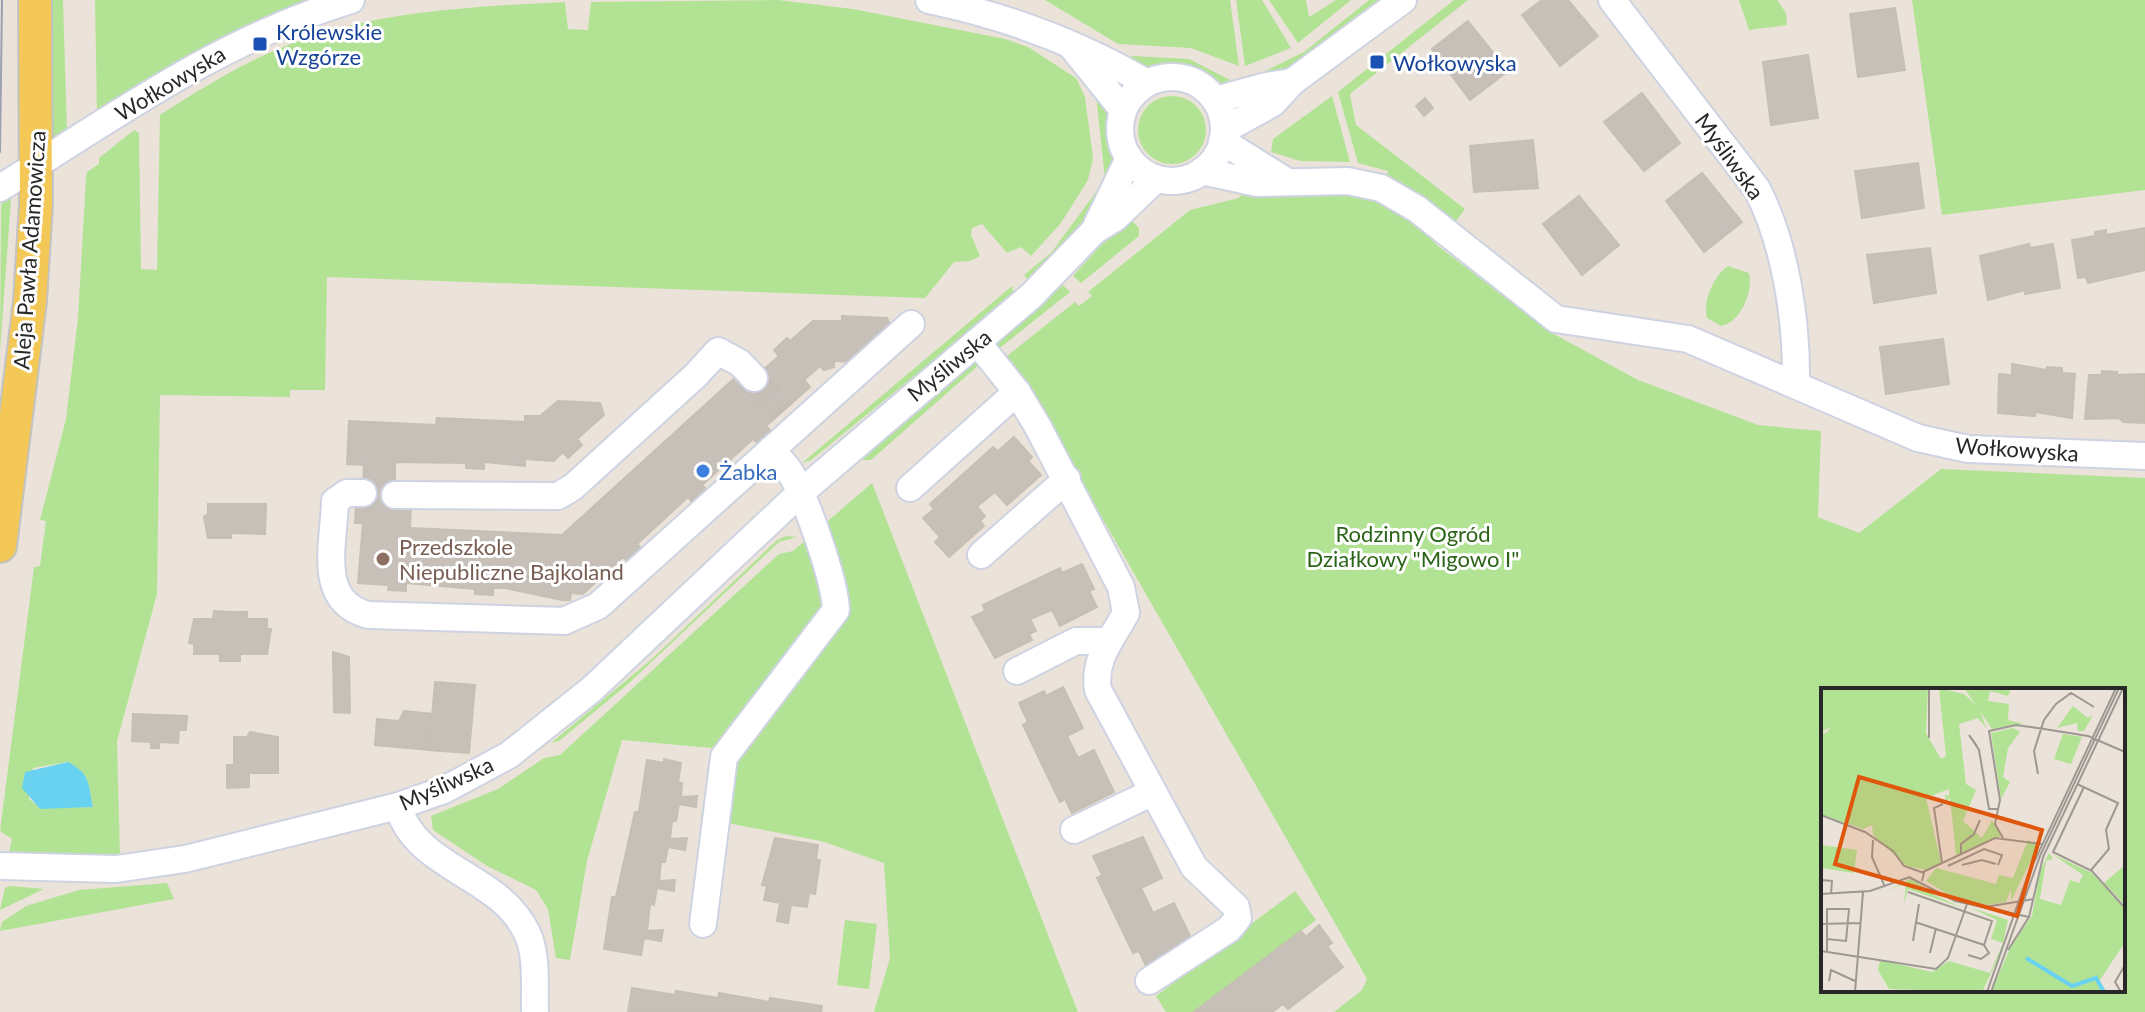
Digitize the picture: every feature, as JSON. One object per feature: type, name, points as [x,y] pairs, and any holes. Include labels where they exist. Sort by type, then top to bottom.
[{"type":"main road","name":"Aleja Pawła Adamowicza","points":[[0,546],[30,301],[38,164],[35,0]]},
{"type":"street","name":"Wołkowyska","points":[[0,188],[220,51],[300,16],[351,0]]},
{"type":"street","points":[[929,0],[1016,22],[1073,48],[1097,55],[1147,83]]},
{"type":"street","points":[[1223,135],[1273,103],[1292,82],[1403,0]]},
{"type":"street","name":"Myśliwska","points":[[1612,0],[1757,189],[1773,221],[1797,361],[1796,385]]},
{"type":"street","points":[[1073,48],[1123,110]]},
{"type":"street","points":[[1177,77],[1205,89],[1215,100],[1223,135],[1218,152],[1202,171],[1180,180],[1156,179],[1129,158],[1120,135],[1123,110],[1129,99],[1147,83],[1177,77]]},
{"type":"street","points":[[1215,100],[1292,82]]},
{"type":"street","points":[[1223,135],[1286,181]]},
{"type":"street","name":"Myśliwska","points":[[0,866],[81,871],[165,863],[398,806],[480,772],[552,723],[622,662],[799,494],[1059,271],[1094,231],[1129,158]]},
{"type":"street","name":"Wołkowyska","points":[[1202,171],[1257,183],[1348,181],[1381,188],[1417,209],[1556,319],[1688,339],[1860,415],[1947,445],[2145,456]]},
{"type":"street","name":"Myśliwska","points":[[1094,231],[1115,218],[1156,179]]},
{"type":"street","points":[[363,493],[347,493],[335,501],[332,585],[350,610],[368,615],[564,621],[598,606],[771,450],[790,419],[911,324]]},
{"type":"street","points":[[977,342],[1017,392],[1067,479],[1125,601],[1126,613],[1109,641],[1095,676],[1098,690],[1194,867],[1236,907],[1238,918],[1229,929],[1149,981]]},
{"type":"street","points":[[395,495],[558,496],[573,487],[696,375],[718,351],[740,363],[754,378]]},
{"type":"street","points":[[910,488],[1017,392]]},
{"type":"street","points":[[703,924],[724,757],[836,610],[836,592],[799,494],[788,469],[771,450]]},
{"type":"street","points":[[981,555],[1067,479]]},
{"type":"street","points":[[1017,671],[1076,641],[1109,641]]},
{"type":"street","points":[[1074,830],[1153,792]]},
{"type":"street","points":[[398,806],[413,839],[469,877],[518,918],[532,947],[535,1012]]},
{"type":"green space","points":[[48,0],[63,0],[67,133],[56,140],[51,134]]},
{"type":"green space","points":[[95,0],[314,0],[234,32],[97,115]]},
{"type":"green space","points":[[778,0],[853,9],[1005,39],[1028,47],[1076,78],[1085,97],[1093,158],[1088,180],[1061,223],[1031,256],[1021,247],[1007,253],[982,224],[972,228],[971,235],[980,256],[970,261],[954,262],[925,298],[327,277],[325,390],[290,390],[290,397],[160,395],[157,594],[117,741],[120,855],[9,853],[12,839],[0,831],[34,567],[40,566],[46,521],[40,520],[66,419],[78,318],[87,172],[99,164],[99,158],[134,130],[139,133],[141,269],[157,270],[160,115],[271,52],[355,24],[425,12],[565,2],[568,29],[588,30],[591,2]],"holes":[[[67,762],[87,780],[93,807],[40,808],[29,799],[33,768]]]},
{"type":"green space","points":[[1045,0],[1230,0],[1239,66],[1191,48],[1118,44]]},
{"type":"green space","points":[[1236,0],[1262,0],[1291,48],[1245,66]]},
{"type":"green space","points":[[1269,0],[1306,0],[1309,17],[1336,0],[1351,0],[1298,43]]},
{"type":"green space","points":[[1369,0],[1383,0],[1306,58],[1289,67],[1253,77],[1304,52]]},
{"type":"green space","points":[[1454,0],[1468,0],[1350,94],[1356,125],[1465,209],[1451,228],[1410,189],[1386,177],[1388,171],[1358,163],[1338,92]]},
{"type":"green space","points":[[1739,0],[1777,0],[1786,13],[1787,25],[1749,30]]},
{"type":"green space","points":[[1912,0],[2145,0],[2145,190],[1942,215]]},
{"type":"green space","points":[[1128,58],[1189,59],[1238,84],[1222,87],[1182,70],[1150,71]]},
{"type":"green space","points":[[1096,95],[1112,116],[1115,161],[1105,179]]},
{"type":"green space","points":[[1172,96],[1185,98],[1196,106],[1204,117],[1204,143],[1196,154],[1185,162],[1172,164],[1159,162],[1148,154],[1140,143],[1138,130],[1140,117],[1148,106],[1159,98]]},
{"type":"green space","points":[[1332,96],[1350,162],[1300,161],[1271,152],[1273,139]]},
{"type":"green space","name":"Rodzinny Ogród Działkowy \"Migowo I\"","points":[[1245,190],[1293,197],[1337,192],[1380,201],[1404,213],[1438,246],[1552,333],[1638,380],[1758,425],[1821,431],[1818,517],[1859,533],[1941,469],[2145,478],[2145,1012],[1334,1012],[1362,990],[1367,979],[1012,361],[1007,364],[1003,359],[1075,302],[1079,306],[1092,296],[1088,292],[1190,210],[1239,198]]},
{"type":"green space","points":[[1096,192],[1100,194],[1074,235],[1028,280],[1024,275],[1051,253]]},
{"type":"green space","points":[[11,199],[0,352],[1,210],[2,201]]},
{"type":"green space","points":[[1127,216],[1139,228],[1139,236],[1081,283],[1073,276]]},
{"type":"green space","points":[[1728,266],[1749,273],[1750,280],[1740,313],[1721,326],[1707,318],[1706,304],[1714,282]]},
{"type":"green space","points":[[1063,285],[1070,292],[996,351],[997,341]]},
{"type":"green space","points":[[1012,286],[1014,295],[811,460],[802,463]]},
{"type":"green space","points":[[970,364],[980,364],[871,460],[862,460]]},
{"type":"green space","points":[[872,483],[1078,1012],[874,1012],[890,958],[884,863],[821,841],[701,818],[712,748],[622,740],[587,861],[570,960],[556,958],[548,909],[536,890],[487,866],[433,830],[431,816],[498,789],[544,758],[560,755],[779,554],[793,551]]},
{"type":"green space","points":[[786,536],[797,537],[779,542],[628,684],[559,741],[551,743],[652,659],[777,540]]},
{"type":"green space","points":[[167,883],[174,899],[0,931],[2,922],[26,906],[79,890]]},
{"type":"green space","points":[[5,888],[44,889],[0,910]]},
{"type":"green space","points":[[1295,891],[1316,920],[1193,1012],[1166,1012],[1156,996]]},
{"type":"green space","points":[[845,920],[877,924],[869,989],[837,985]]},
{"type":"water","points":[[68,762],[85,775],[93,807],[40,809],[22,788],[25,772]]},
{"type":"building","points":[[1542,0],[1568,0],[1598,36],[1560,66],[1522,15]]},
{"type":"building","points":[[1895,8],[1905,70],[1858,77],[1850,14]]},
{"type":"building","points":[[1468,21],[1508,71],[1470,100],[1432,49]]},
{"type":"building","points":[[1808,55],[1818,118],[1771,125],[1763,62]]},
{"type":"building","points":[[1642,93],[1680,143],[1644,171],[1604,122]]},
{"type":"building","points":[[1425,98],[1433,108],[1424,116],[1416,106]]},
{"type":"building","points":[[1533,140],[1538,188],[1474,192],[1470,146]]},
{"type":"building","points":[[1918,163],[1924,208],[1862,218],[1855,171]]},
{"type":"building","points":[[1702,173],[1742,222],[1704,252],[1666,201]]},
{"type":"building","points":[[1579,196],[1619,245],[1582,275],[1543,224]]},
{"type":"building","points":[[2145,228],[2145,270],[2088,283],[2086,277],[2078,278],[2072,240],[2095,236],[2095,232],[2106,230],[2106,235]]},
{"type":"building","points":[[2029,244],[2030,248],[2053,244],[2060,288],[2025,294],[2025,290],[1988,300],[1980,256]]},
{"type":"building","points":[[1930,248],[1936,293],[1874,303],[1867,255]]},
{"type":"building","points":[[842,316],[887,318],[892,329],[855,362],[834,361],[834,367],[824,370],[820,366],[804,380],[810,387],[766,426],[771,431],[757,443],[753,439],[702,485],[706,489],[692,502],[688,497],[637,544],[641,548],[627,561],[623,557],[583,594],[571,593],[570,600],[562,600],[505,588],[493,588],[493,595],[475,594],[475,589],[406,583],[406,591],[388,590],[389,585],[358,583],[363,523],[355,523],[356,505],[362,505],[364,465],[347,464],[349,421],[436,425],[437,418],[525,422],[525,416],[540,416],[558,401],[600,403],[604,415],[577,439],[582,445],[568,458],[563,452],[554,461],[525,459],[525,466],[484,462],[484,469],[466,468],[466,463],[395,462],[395,505],[411,506],[410,528],[562,535],[737,376],[746,385],[779,356],[774,350],[787,338],[790,341],[813,321],[842,321]]},
{"type":"building","points":[[1943,339],[1949,384],[1886,394],[1880,347]]},
{"type":"building","points":[[2012,364],[2047,370],[2047,367],[2062,368],[2062,373],[2075,374],[2072,418],[2035,412],[2035,416],[1998,413],[1999,374],[2012,375]]},
{"type":"building","points":[[2102,371],[2117,372],[2117,375],[2145,374],[2145,423],[2123,422],[2119,418],[2085,419],[2089,375],[2102,375]]},
{"type":"building","points":[[1014,437],[1032,457],[1028,461],[1041,475],[1007,505],[995,492],[980,504],[977,507],[985,516],[980,521],[984,526],[949,557],[935,542],[940,537],[923,518],[934,509],[930,504],[993,447],[998,451]]},
{"type":"building","points":[[208,504],[266,504],[265,534],[231,533],[231,538],[208,538],[204,517],[208,514]]},
{"type":"building","points":[[1082,564],[1094,589],[1089,591],[1097,607],[1060,626],[1052,610],[1030,619],[1036,631],[1029,634],[1032,640],[995,658],[972,617],[985,611],[983,605],[1060,568],[1062,573]]},
{"type":"building","points":[[214,611],[230,612],[230,661],[220,661],[220,654],[194,654],[194,644],[189,643],[194,619],[213,619]]},
{"type":"building","points":[[230,612],[247,612],[247,619],[267,619],[267,629],[271,629],[267,654],[240,654],[240,661],[230,661]]},
{"type":"building","points":[[333,652],[349,657],[350,713],[334,712]]},
{"type":"building","points":[[435,682],[475,685],[469,753],[429,750]]},
{"type":"building","points":[[1063,687],[1083,728],[1067,736],[1078,758],[1094,750],[1114,792],[1072,813],[1065,799],[1060,802],[1023,725],[1028,722],[1019,703],[1044,691],[1046,696]]},
{"type":"building","points":[[404,711],[432,714],[429,750],[375,745],[377,719],[399,721]]},
{"type":"building","points":[[133,714],[187,716],[186,730],[179,730],[178,743],[159,742],[159,748],[151,748],[151,742],[132,741]]},
{"type":"building","points":[[250,732],[278,737],[278,773],[249,773],[249,787],[227,788],[227,765],[234,765],[234,737],[247,737]]},
{"type":"building","points":[[664,759],[681,763],[678,782],[682,783],[681,797],[697,796],[696,807],[679,804],[676,821],[672,821],[670,839],[687,838],[685,850],[668,847],[665,862],[661,862],[659,881],[675,880],[674,891],[657,888],[654,905],[650,904],[647,931],[663,930],[661,941],[644,938],[641,955],[604,949],[612,897],[616,897],[635,812],[639,812],[647,760],[664,763]]},
{"type":"building","points":[[1143,837],[1162,878],[1141,888],[1153,913],[1174,903],[1193,942],[1146,966],[1139,951],[1133,953],[1097,878],[1102,875],[1093,856]]},
{"type":"building","points":[[775,838],[818,845],[816,860],[820,860],[815,894],[809,893],[807,907],[791,905],[788,923],[777,921],[780,903],[764,900],[767,886],[762,885]]},
{"type":"building","points":[[1319,925],[1332,943],[1327,946],[1343,967],[1288,1009],[1283,1004],[1272,1012],[1195,1011],[1301,931],[1306,937]]},
{"type":"building","points":[[632,988],[718,998],[719,993],[769,1002],[770,998],[822,1006],[821,1012],[628,1012]]},
{"type":"tunnel","points":[[754,378],[783,412]]},
{"type":"tram line","points":[[0,152],[2,0]]},
{"type":"place","name":"Królewskie Wzgórze","points":[[260,44]]},
{"type":"place","name":"Wołkowyska","points":[[1377,62]]},
{"type":"place","name":"Żabka","points":[[703,471]]},
{"type":"place","name":"Przedszkole Niepubliczne Bajkoland","points":[[383,559]]}]
